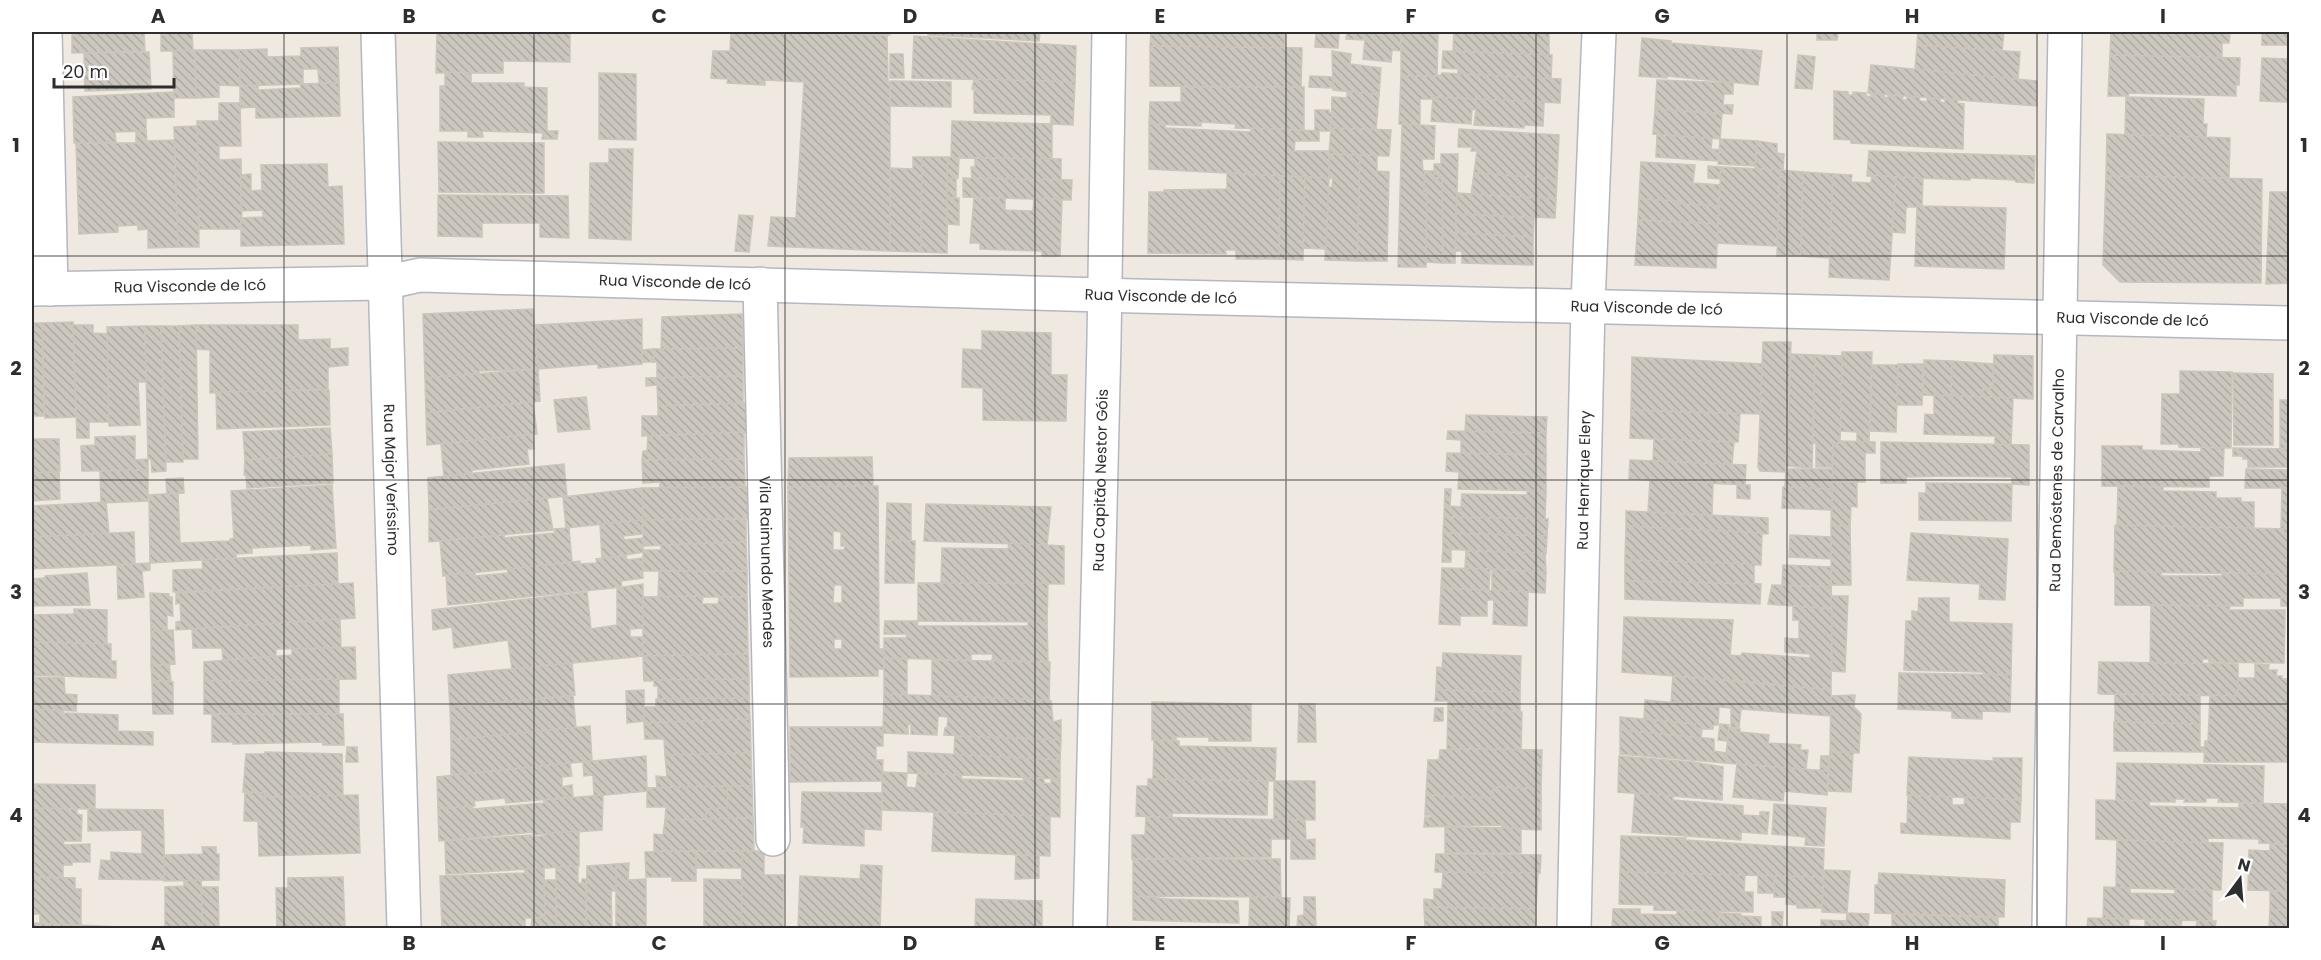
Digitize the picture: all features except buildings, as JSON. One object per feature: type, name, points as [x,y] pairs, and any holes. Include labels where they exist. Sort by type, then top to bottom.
[{"type":"street","points":[[41,289],[45,32]]},
{"type":"street","name":"Rua Major Veríssimo","points":[[378,32],[404,928]]},
{"type":"street","name":"Rua Capitão Nestor Góis","points":[[1090,928],[1109,32]]},
{"type":"street","name":"Rua Henrique Elery","points":[[1574,928],[1588,305],[1599,32]]},
{"type":"street","name":"Rua Demóstenes de Carvalho","points":[[2049,928],[2065,32]]},
{"type":"street","name":"Rua Visconde de Icó","points":[[41,289],[384,283],[420,275],[2289,323]]},
{"type":"street","name":"Vila Raimundo Mendes","points":[[760,284],[773,839]]}]
